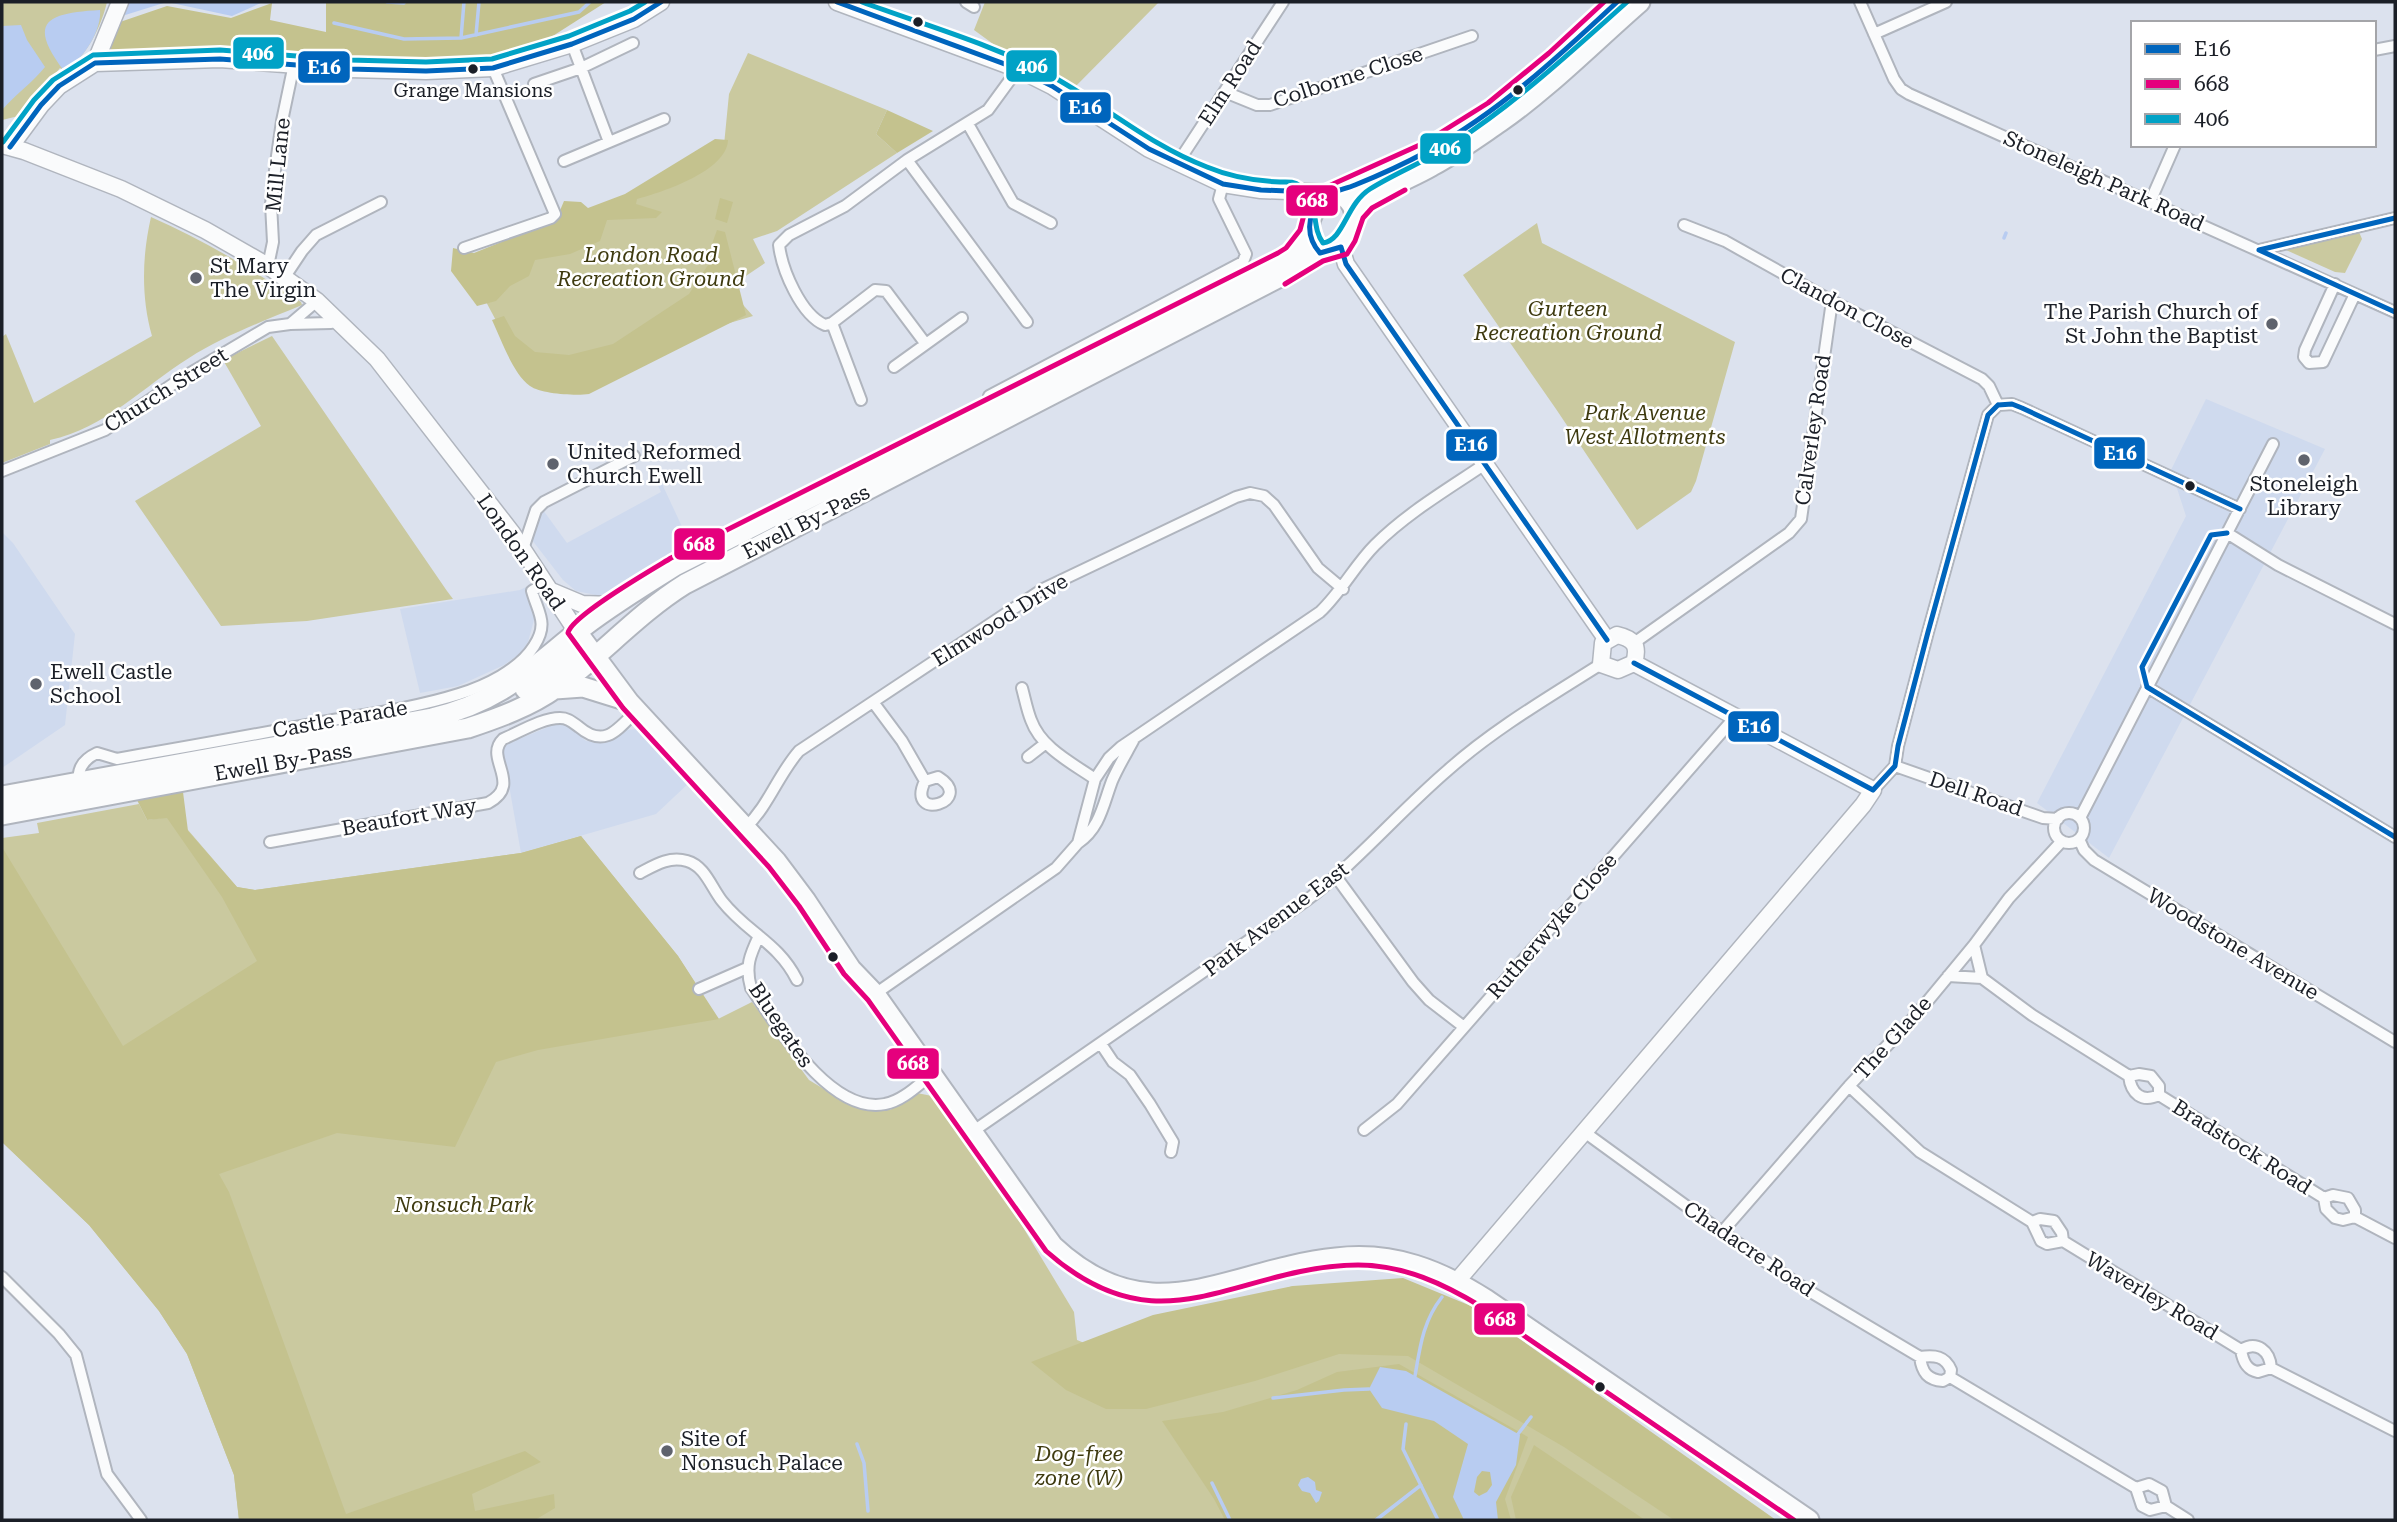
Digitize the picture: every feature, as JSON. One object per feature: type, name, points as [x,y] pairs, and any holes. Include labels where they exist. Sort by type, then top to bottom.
[{"type":"highway","points":[[1616,2],[1555,60],[1493,110],[1428,151],[1327,196],[1321,202],[1309,227],[1312,246],[1320,253],[1341,247],[1356,214],[1366,201],[1435,165],[1502,120],[1563,71],[1640,2]]},
{"type":"highway","points":[[1336,193],[1352,203],[1356,214]]},
{"type":"highway","name":"Ewell By-Pass","points":[[2,796],[379,728],[454,713],[483,701],[523,679],[613,605],[675,566],[1280,261],[1292,254],[1309,227]]},
{"type":"highway","name":"Ewell By-Pass","points":[[2,815],[468,727],[520,708],[555,689],[658,601],[685,584],[1305,264],[1320,253]]},
{"type":"highway","points":[[577,632],[591,635],[634,606],[658,601]]},
{"type":"highway","name":"London Road","points":[[577,632],[633,706],[776,861],[851,969],[875,994],[1053,1246],[1084,1271],[1125,1289],[1159,1295],[1189,1292],[1337,1257],[1374,1257],[1423,1266],[1457,1281],[1809,1520]]},
{"type":"highway","points":[[483,701],[523,691],[546,677],[578,651],[594,657]]},
{"type":"highway","points":[[555,689],[583,687],[633,706]]},
{"type":"street","points":[[95,63],[120,2]]},
{"type":"street","points":[[6,146],[59,86],[95,63],[220,59],[349,69],[416,71],[493,68],[572,44],[634,19],[662,2]]},
{"type":"street","points":[[837,2],[1018,69],[1052,86],[1149,149],[1223,184],[1261,190],[1336,193]]},
{"type":"street","name":"Elm Road","points":[[1177,164],[1283,2]]},
{"type":"street","name":"Stoneleigh Park Road","points":[[1860,2],[1894,79],[1901,89],[1909,94],[2395,312]]},
{"type":"street","points":[[1874,34],[1946,2]]},
{"type":"street","name":"Colborne Close","points":[[1225,92],[1257,105],[1270,105],[1472,36]]},
{"type":"street","points":[[534,84],[581,68],[633,43]]},
{"type":"street","points":[[572,44],[608,142]]},
{"type":"street","points":[[2376,50],[2395,46]]},
{"type":"street","name":"Mill Lane","points":[[268,266],[273,242],[272,193],[282,121],[294,64]]},
{"type":"street","points":[[464,248],[551,218],[555,214],[493,68]]},
{"type":"street","points":[[925,343],[886,291],[875,290],[832,323],[819,323],[799,299],[782,260],[779,245],[789,235],[845,206],[907,160],[988,110],[1018,69]]},
{"type":"street","points":[[564,161],[664,119]]},
{"type":"street","points":[[968,124],[1013,203],[1051,223]]},
{"type":"street","name":"London Road","points":[[6,146],[121,189],[205,230],[268,266],[317,301],[377,359],[523,549],[577,632]]},
{"type":"street","points":[[2150,202],[2174,147]]},
{"type":"street","points":[[907,160],[1027,322]]},
{"type":"street","points":[[989,396],[1243,262],[1245,254],[1219,200],[1223,184]]},
{"type":"street","points":[[1293,191],[1304,203],[1309,227]]},
{"type":"street","points":[[284,278],[316,235],[381,201]]},
{"type":"street","points":[[2259,250],[2395,218]]},
{"type":"street","name":"Clandon Close","points":[[1684,225],[1725,241],[1832,301],[1982,379],[1989,386],[1998,405]]},
{"type":"street","points":[[1341,247],[1346,264],[1607,640]]},
{"type":"street","points":[[2335,284],[2305,350],[2304,356],[2309,363],[2323,362],[2355,294]]},
{"type":"street","name":"Church Street","points":[[290,324],[317,301]]},
{"type":"street","name":"Calverley Road","points":[[1634,643],[1789,533],[1801,519],[1832,301]]},
{"type":"street","points":[[894,367],[962,317]]},
{"type":"street","name":"Church Street","points":[[2,471],[105,430],[181,378],[268,327],[331,323],[337,319]]},
{"type":"street","points":[[832,323],[861,400]]},
{"type":"street","points":[[1457,1281],[1895,766],[1914,682],[1988,415],[1998,405],[2012,404],[2022,408],[2240,509]]},
{"type":"street","points":[[2080,818],[2069,813],[2057,819],[2056,833],[2062,841],[2071,843],[2079,839],[2084,831],[2080,818],[2273,444]]},
{"type":"street","points":[[523,549],[536,510],[544,502],[634,456]]},
{"type":"street","points":[[1078,844],[1095,779],[1109,758],[1136,736],[1320,612],[1343,589],[1373,547],[1388,533],[1485,464]]},
{"type":"street","name":"Elmwood Drive","points":[[746,827],[758,816],[786,767],[799,751],[1043,589],[1236,497],[1250,493],[1264,496],[1274,505],[1318,568],[1343,589]]},
{"type":"street","points":[[2227,533],[2278,565],[2395,624]]},
{"type":"street","points":[[548,587],[582,604],[613,605]]},
{"type":"street","name":"Castle Parade","points":[[79,782],[80,767],[85,760],[97,753],[117,759],[411,706],[474,688],[503,674],[525,657],[535,645],[542,612],[532,591],[548,587]]},
{"type":"street","points":[[1617,635],[1634,643],[1637,653],[1634,663],[1618,670],[1601,664],[1603,643],[1607,640],[1617,635]]},
{"type":"street","points":[[1634,663],[1873,789]]},
{"type":"street","name":"Park Avenue East","points":[[972,1132],[1337,878],[1448,770],[1482,742],[1601,664]]},
{"type":"street","points":[[2147,687],[2395,837]]},
{"type":"street","points":[[1022,688],[1032,722],[1046,743],[1095,779]]},
{"type":"street","points":[[873,702],[902,741],[925,781]]},
{"type":"street","points":[[379,728],[411,706]]},
{"type":"street","name":"Beaufort Way","points":[[270,842],[488,803],[497,798],[504,785],[497,750],[498,743],[503,738],[561,718],[570,720],[588,735],[603,737],[615,731],[633,706]]},
{"type":"street","name":"Rutherwyke Close","points":[[1364,1130],[1397,1104],[1735,717]]},
{"type":"street","points":[[875,994],[1056,868],[1088,836],[1099,819],[1120,764],[1136,736]]},
{"type":"street","points":[[1028,757],[1046,743]]},
{"type":"street","name":"Dell Road","points":[[1895,766],[2043,818],[2057,819]]},
{"type":"street","name":"Woodstone Avenue","points":[[2079,839],[2084,850],[2094,860],[2395,1042]]},
{"type":"street","name":"The Glade","points":[[1722,1233],[1849,1086],[1917,1014],[1974,945],[2008,898],[2062,841]]},
{"type":"street","name":"Bluegates","points":[[640,873],[675,859],[690,861],[702,870],[721,901],[779,952],[797,980]]},
{"type":"street","points":[[1337,878],[1413,982],[1429,1000],[1464,1027]]},
{"type":"street","name":"Bluegates","points":[[760,936],[748,959],[751,988],[805,1063],[819,1078],[844,1095],[866,1104],[884,1105],[901,1098],[930,1075]]},
{"type":"street","points":[[1948,976],[1982,978],[1974,945]]},
{"type":"street","name":"Bluegates","points":[[699,989],[747,968]]},
{"type":"street","name":"Bradstock Road","points":[[1982,978],[2032,1015],[2129,1076],[2151,1076],[2159,1086],[2159,1095]]},
{"type":"street","points":[[1101,1044],[1113,1062],[1130,1075],[1150,1104],[1173,1142],[1171,1152]]},
{"type":"street","name":"Bradstock Road","points":[[2129,1076],[2131,1088],[2137,1095],[2149,1099],[2159,1095]]},
{"type":"street","name":"Waverley Road","points":[[1849,1086],[1920,1152],[2032,1222],[2041,1241],[2047,1244],[2063,1241],[2241,1350]]},
{"type":"street","name":"Bradstock Road","points":[[2159,1095],[2325,1198]]},
{"type":"street","name":"Chadacre Road","points":[[1583,1131],[1722,1233],[1804,1288],[1920,1357],[1942,1358],[1951,1370],[1950,1377]]},
{"type":"street","name":"Bradstock Road","points":[[2325,1198],[2333,1195],[2348,1198],[2355,1210],[2355,1217]]},
{"type":"street","name":"Bradstock Road","points":[[2325,1198],[2326,1209],[2335,1218],[2343,1220],[2355,1217],[2395,1238]]},
{"type":"street","name":"Waverley Road","points":[[2032,1222],[2040,1219],[2054,1221],[2062,1233],[2063,1241]]},
{"type":"street","points":[[2,1277],[59,1334],[76,1355],[107,1474],[141,1520]]},
{"type":"street","name":"Waverley Road","points":[[2241,1350],[2251,1346],[2262,1348],[2269,1357],[2271,1368]]},
{"type":"street","name":"Waverley Road","points":[[2241,1350],[2242,1359],[2249,1369],[2259,1372],[2271,1368],[2395,1431]]},
{"type":"street","name":"Chadacre Road","points":[[1920,1357],[1923,1373],[1929,1379],[1943,1381],[1950,1377]]},
{"type":"street","name":"Chadacre Road","points":[[1950,1377],[2136,1488],[2141,1506],[2151,1510],[2165,1506]]},
{"type":"street","name":"Chadacre Road","points":[[2136,1488],[2148,1484],[2162,1492],[2165,1506],[2188,1520]]},
{"type":"shaded area","points":[[326,2],[606,2],[523,55],[313,61],[213,51],[107,53],[120,22],[167,6],[231,18],[272,3],[270,20],[326,32]]},
{"type":"shaded area","points":[[887,110],[933,131],[897,153],[876,134]]},
{"type":"shaded area","points":[[715,139],[728,140],[725,151],[706,170],[677,185],[637,199],[636,204],[662,212],[656,218],[607,220],[600,241],[570,254],[535,260],[529,276],[510,286],[496,301],[477,306],[451,271],[453,248],[474,253],[556,220],[564,201],[581,202],[588,208],[625,194]]},
{"type":"shaded area","points":[[720,198],[733,202],[727,223],[715,219]]},
{"type":"shaded area","points":[[717,230],[725,232],[746,315],[589,394],[550,393],[535,389],[518,373],[492,320],[504,316],[515,336],[535,352],[569,355],[613,344],[689,294],[710,262],[708,255]]},
{"type":"shaded area","points":[[2206,399],[2325,449],[2109,858],[2037,803],[2186,516],[2171,470]]},
{"type":"shaded area","points":[[656,471],[692,548],[613,596],[576,591],[563,580],[532,540],[543,510],[567,543],[661,492],[652,473]]},
{"type":"shaded area","name":"Ewell Castle School","points":[[2,532],[13,543],[75,634],[65,725],[2,768]]},
{"type":"shaded area","points":[[528,586],[536,608],[528,642],[521,653],[504,665],[458,686],[420,693],[400,609],[520,590]]},
{"type":"shaded area","points":[[558,723],[568,725],[586,741],[596,742],[609,741],[625,730],[642,729],[691,781],[656,814],[521,853],[502,746]]},
{"type":"shaded area","points":[[183,792],[188,831],[237,887],[255,890],[521,853],[581,836],[678,956],[719,1019],[538,1050],[496,1062],[455,1147],[337,1133],[219,1174],[229,1192],[346,1514],[525,1451],[541,1462],[472,1494],[475,1511],[554,1494],[555,1508],[535,1520],[239,1520],[234,1475],[187,1354],[159,1311],[89,1225],[2,1142],[2,847],[123,1046],[257,961],[222,897],[167,818],[147,820],[137,800]]},
{"type":"shaded area","points":[[1403,1278],[1476,1308],[1776,1520],[1674,1520],[1564,1447],[1408,1356],[1339,1354],[1255,1381],[1146,1409],[1106,1409],[1066,1390],[1031,1362],[1153,1315],[1293,1286]]},
{"type":"shaded area","points":[[1399,1364],[1528,1437],[1505,1499],[1511,1520],[1225,1520],[1162,1421],[1223,1412],[1297,1390],[1337,1372]]},
{"type":"shaded area","points":[[1534,1445],[1645,1520],[1516,1520],[1511,1497]]},
{"type":"green space","points":[[2,2],[107,2],[97,30],[80,58],[64,71],[60,68],[23,115],[2,120]]},
{"type":"green space","points":[[985,2],[1159,2],[1072,90],[1011,57],[974,30]]},
{"type":"green space","name":"London Road Recreation Ground","points":[[748,53],[887,110],[876,134],[897,153],[777,231],[753,239],[765,263],[728,288],[753,316],[586,366],[523,371],[468,268],[625,196],[724,145],[729,94]]},
{"type":"green space","points":[[151,217],[228,256],[302,305],[202,350],[88,426],[50,440],[50,444],[2,463],[2,337],[6,334],[34,403],[152,336],[144,276]]},
{"type":"green space","points":[[1537,223],[1542,243],[1735,342],[1691,492],[1637,530],[1463,275]]},
{"type":"green space","points":[[2359,232],[2362,239],[2345,273],[2335,272],[2286,250],[2286,247]]},
{"type":"green space","points":[[272,336],[453,599],[307,621],[221,626],[135,501],[261,426],[223,360]]},
{"type":"green space","name":"Nonsuch Park","points":[[139,804],[147,820],[167,817],[188,830],[237,887],[255,890],[521,853],[581,836],[678,956],[718,1019],[752,1002],[809,1080],[847,1103],[890,1110],[917,1093],[932,1096],[1003,1194],[1074,1312],[1077,1340],[1094,1347],[1293,1286],[1763,1520],[239,1520],[234,1475],[187,1354],[159,1311],[89,1225],[2,1142],[2,838],[39,833],[37,823]]},
{"type":"water","points":[[128,2],[167,2],[122,16]]},
{"type":"water","points":[[167,2],[263,2],[232,16]]},
{"type":"water","points":[[100,10],[98,27],[90,45],[64,71],[46,41],[48,23],[67,14]]},
{"type":"water","points":[[21,25],[27,40],[45,67],[2,110],[2,26]]},
{"type":"water","points":[[1380,1367],[1406,1371],[1520,1435],[1516,1465],[1496,1502],[1498,1520],[1464,1520],[1453,1497],[1468,1444],[1434,1421],[1382,1408],[1369,1389]],"holes":[[[1482,1471],[1490,1472],[1492,1485],[1487,1492],[1479,1496],[1474,1492],[1477,1477]]]},
{"type":"water","points":[[1308,1477],[1315,1482],[1316,1490],[1322,1492],[1316,1503],[1310,1493],[1302,1491],[1298,1485],[1301,1479]]},
{"type":"waterway","points":[[387,2],[404,3]]},
{"type":"waterway","points":[[461,38],[464,2]]},
{"type":"waterway","points":[[476,35],[479,2]]},
{"type":"waterway","points":[[334,23],[404,39],[461,38],[579,12],[590,2]]},
{"type":"waterway","points":[[2004,238],[2006,233]]},
{"type":"waterway","points":[[1415,1376],[1426,1325],[1442,1297]]},
{"type":"waterway","points":[[1273,1398],[1369,1389]]},
{"type":"waterway","points":[[1518,1434],[1531,1417]]},
{"type":"waterway","points":[[1406,1424],[1403,1449],[1438,1520]]},
{"type":"waterway","points":[[857,1444],[864,1463],[868,1511]]},
{"type":"waterway","points":[[1212,1483],[1230,1520]]},
{"type":"waterway","points":[[1376,1520],[1421,1485]]},
{"type":"transit line","name":"406","points":[[3,142],[34,100],[53,80],[93,55],[220,50],[349,60],[426,62],[492,59],[569,36],[645,2]]},
{"type":"transit line","name":"E16","points":[[10,147],[41,105],[59,86],[95,63],[220,59],[349,69],[426,71],[493,68],[572,44],[634,19],[661,2]]},
{"type":"transit line","name":"E16","points":[[837,2],[1018,69],[1052,86],[1149,149],[1223,184],[1261,190],[1335,193]]},
{"type":"transit line","name":"406","points":[[862,2],[1033,66],[1167,148],[1207,167],[1243,178],[1298,184],[1311,200],[1323,243],[1336,235],[1355,203],[1370,189],[1444,149],[1500,111],[1627,2]]},
{"type":"transit line","name":"668","points":[[1604,2],[1549,53],[1488,103],[1424,143],[1322,189],[1306,207],[1300,230],[1286,248],[1278,253],[671,558],[597,605],[573,625],[568,633],[623,708],[769,867],[799,906],[844,974],[868,1000],[1046,1251],[1088,1281],[1126,1297],[1163,1301],[1199,1297],[1314,1269],[1375,1266],[1423,1277],[1482,1307],[1794,1520]]},
{"type":"transit line","name":"E16","points":[[1341,247],[1320,253],[1312,240],[1310,220],[1316,207],[1325,198],[1410,160],[1454,136],[1550,63],[1617,2]]},
{"type":"transit line","name":"668","points":[[1285,284],[1323,261],[1347,254],[1363,218],[1372,208],[1405,190]]},
{"type":"transit line","name":"E16","points":[[2259,250],[2395,218]]},
{"type":"transit line","name":"E16","points":[[1341,247],[1346,264],[1607,640]]},
{"type":"transit line","name":"E16","points":[[2259,250],[2395,312]]},
{"type":"transit line","name":"E16","points":[[1998,405],[2012,404],[2022,408],[2240,509]]},
{"type":"transit line","name":"E16","points":[[1873,790],[1895,766],[1928,632],[1988,415],[1998,405]]},
{"type":"transit line","name":"E16","points":[[2147,687],[2142,667],[2211,535],[2227,533]]},
{"type":"transit line","name":"E16","points":[[1634,663],[1873,790]]},
{"type":"transit line","name":"E16","points":[[2147,687],[2395,837]]},
{"type":"place","name":"Grange Mansions","points":[[473,69]]},
{"type":"place","name":"St Mary The Virgin","points":[[196,278]]},
{"type":"place","name":"The Parish Church of St John the Baptist","points":[[2272,324]]},
{"type":"place","name":"Stoneleigh Library","points":[[2304,460]]},
{"type":"place","name":"United Reformed Church Ewell","points":[[553,464]]},
{"type":"place","name":"Ewell Castle School","points":[[36,684]]},
{"type":"place","name":"Site of Nonsuch Palace","points":[[667,1451]]},
{"type":"park label","name":"Gurteen Recreation Ground","points":[[1568,321]]},
{"type":"park label","name":"Park Avenue West Allotments","points":[[1645,425]]},
{"type":"park label","name":"Dog-free zone (W)","points":[[1079,1466]]}]
